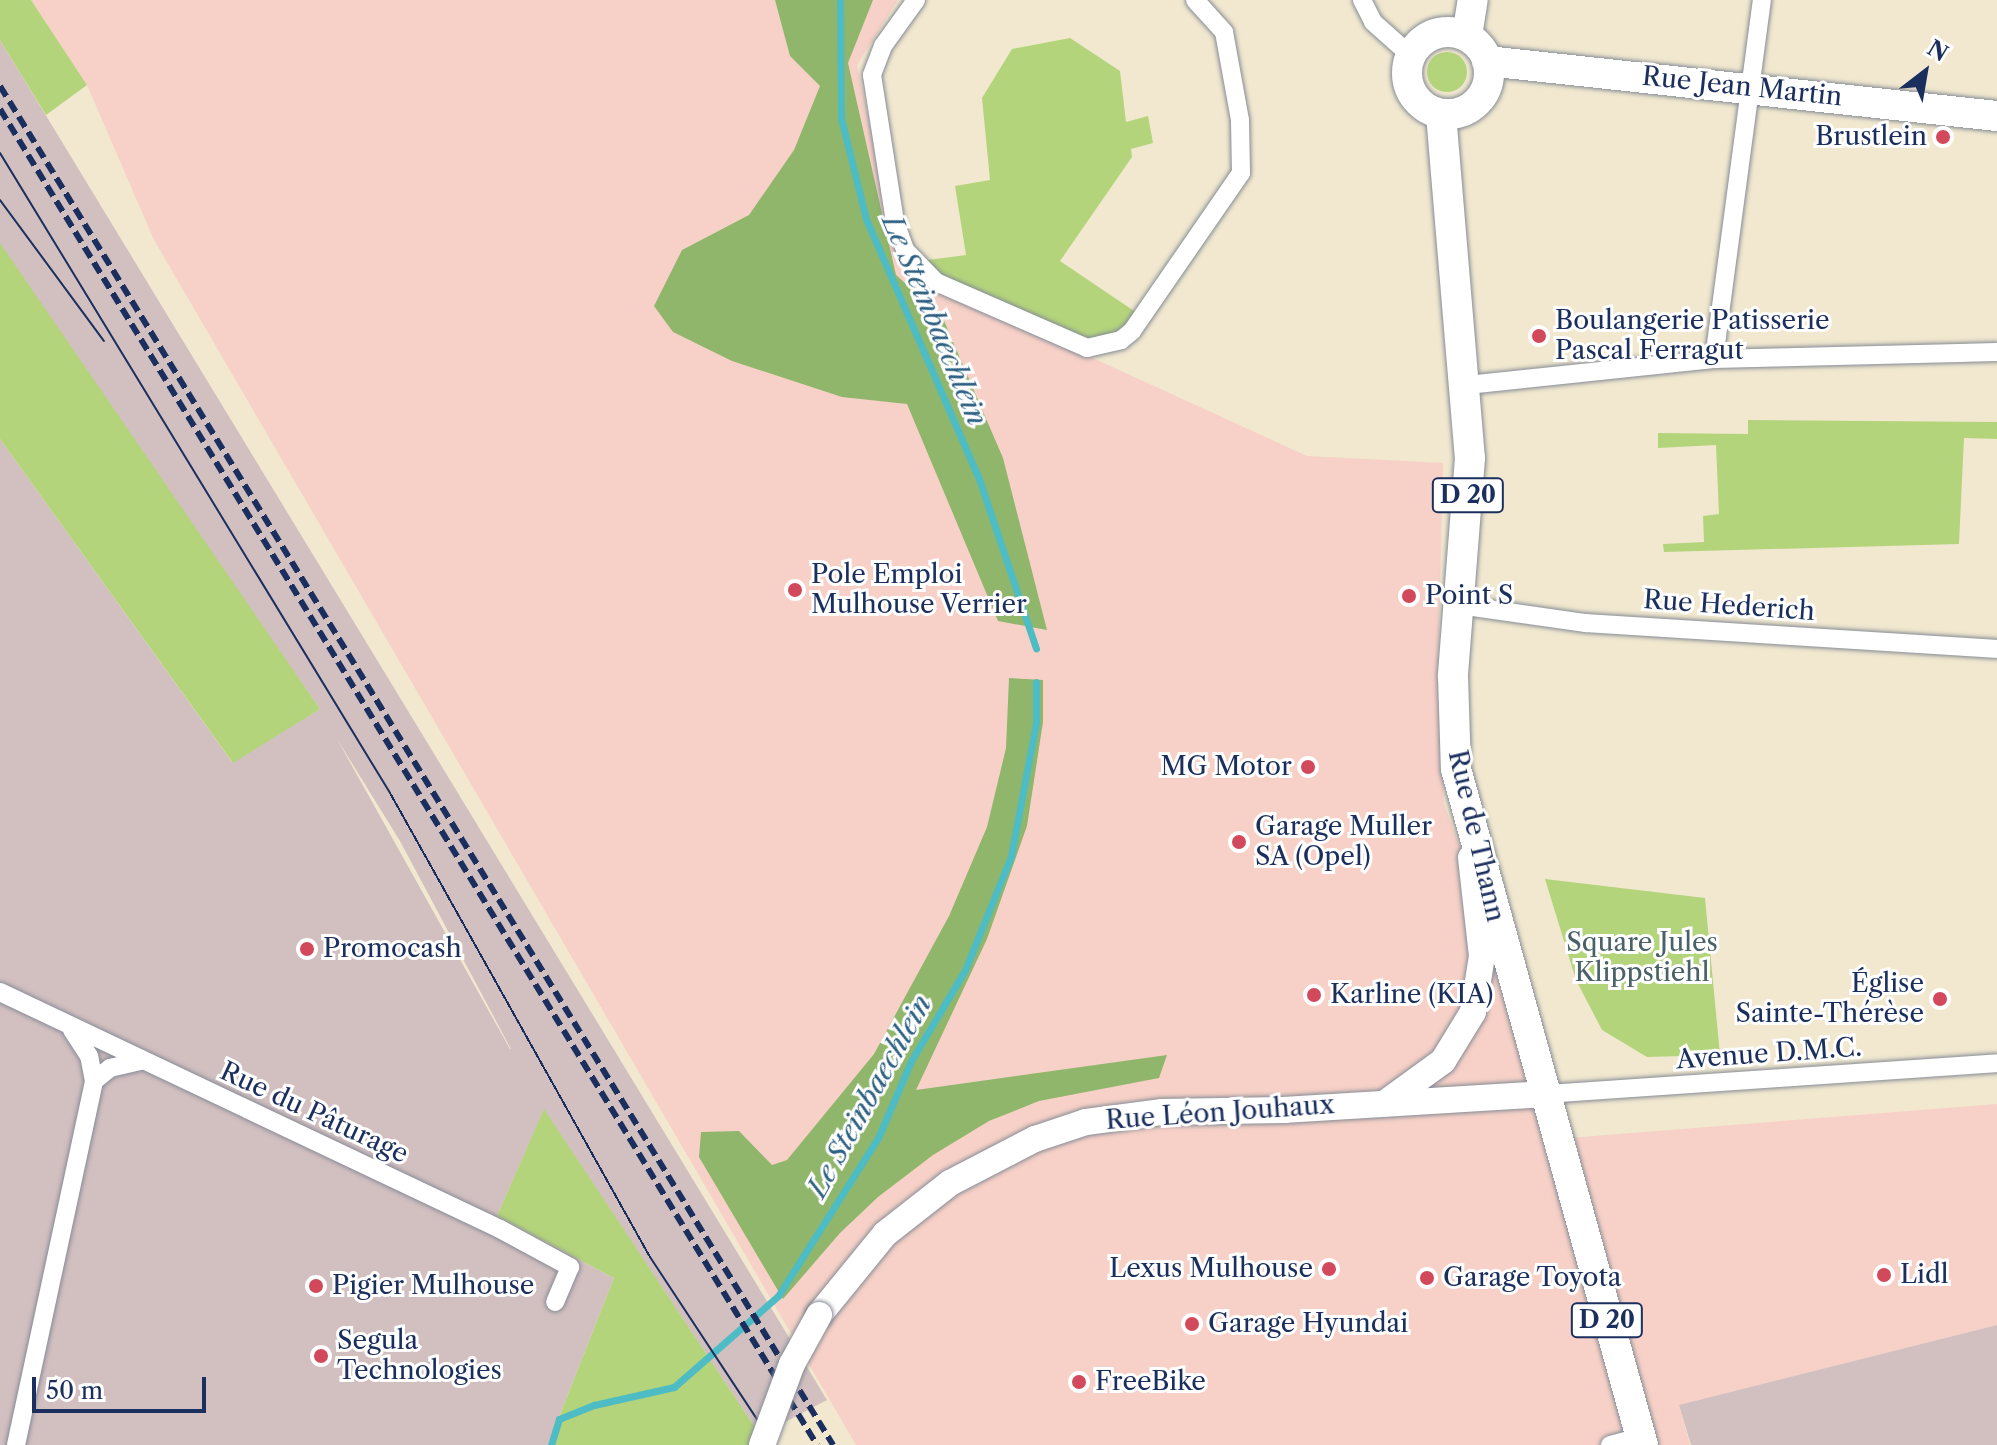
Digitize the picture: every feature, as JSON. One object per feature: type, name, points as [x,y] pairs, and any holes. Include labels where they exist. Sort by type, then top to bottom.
[{"type":"main road","points":[[1467,36],[1473,0]]},
{"type":"main road","points":[[1439,32],[1467,36],[1487,61],[1489,80],[1481,98],[1464,111],[1441,114],[1412,94],[1406,70],[1410,55],[1420,42],[1439,32]]},
{"type":"main road","name":"Rue Jean Martin","points":[[1487,61],[1997,116]]},
{"type":"main road","name":"Rue de Thann","points":[[1441,114],[1447,227],[1467,385],[1470,458],[1452,727],[1465,812],[1641,1441]]},
{"type":"street","points":[[916,0],[883,46],[872,75],[895,222],[905,250],[936,282],[1087,348],[1121,340],[1132,331],[1241,173],[1240,120],[1224,32],[1195,0]]},
{"type":"street","points":[[1362,0],[1373,22],[1410,55]]},
{"type":"street","points":[[1714,359],[1762,0]]},
{"type":"street","points":[[1467,385],[1714,359],[1997,352]]},
{"type":"street","name":"Rue Hederich","points":[[1459,605],[1586,623],[1997,649]]},
{"type":"street","points":[[1388,1101],[1443,1061],[1473,1012],[1482,956],[1465,812]]},
{"type":"street","name":"Rue du Pâturage","points":[[0,992],[71,1029],[500,1229],[570,1267],[555,1302]]},
{"type":"street","points":[[16,1445],[94,1081],[89,1056],[71,1029]]},
{"type":"street","points":[[94,1081],[110,1068],[140,1061]]},
{"type":"street","name":"Avenue D.M.C.","points":[[1546,1094],[1997,1063]]},
{"type":"street","name":"Rue Léon Jouhaux","points":[[762,1445],[792,1364],[819,1315],[855,1265],[917,1207],[964,1175],[1035,1139],[1086,1122],[1162,1112],[1284,1110],[1388,1101],[1546,1094]]},
{"type":"street","points":[[1610,1445],[1641,1441]]},
{"type":"shaded area","points":[[31,0],[898,0],[857,65],[901,270],[1307,456],[1443,463],[1438,671],[1444,804],[1568,1138],[1997,1104],[1997,1325],[1679,1405],[1690,1445],[856,1445],[154,240],[87,85]]},
{"type":"shaded area","points":[[0,40],[827,1400],[760,1435],[544,1110],[497,1216],[614,1278],[548,1445],[0,1445],[0,439],[232,762],[320,709],[75,358],[0,409]],"holes":[[[337,739],[400,841],[511,1049]]]},
{"type":"shaded area","points":[[1997,1325],[1997,1445],[1691,1445],[1679,1405]]},
{"type":"green space","points":[[0,0],[31,0],[87,85],[46,115],[0,40]]},
{"type":"green space","points":[[775,0],[873,0],[848,63],[896,275],[942,316],[1003,458],[1047,630],[998,621],[907,404],[842,397],[732,361],[673,332],[654,306],[682,250],[749,215],[794,150],[820,86],[790,56]]},
{"type":"green space","points":[[1070,38],[1120,71],[1126,122],[1148,116],[1153,143],[1131,149],[1132,157],[1060,261],[1143,317],[1099,347],[913,262],[966,255],[955,186],[990,180],[982,98],[1012,49]]},
{"type":"green space","points":[[1447,52],[1461,58],[1467,72],[1461,86],[1447,92],[1433,86],[1427,72],[1433,58]]},
{"type":"green space","points":[[0,243],[320,709],[233,763],[0,439]]},
{"type":"green space","points":[[1748,420],[1997,422],[1997,439],[1964,438],[1959,544],[1664,552],[1663,544],[1704,542],[1703,516],[1719,514],[1716,445],[1658,448],[1658,433],[1748,434]]},
{"type":"green space","points":[[1009,678],[1043,680],[1043,722],[1027,826],[987,939],[916,1090],[1167,1055],[1159,1078],[1039,1101],[989,1121],[933,1155],[878,1197],[840,1233],[783,1299],[699,1157],[701,1132],[739,1131],[772,1165],[787,1160],[874,1054],[949,916],[987,827],[1006,748]]},
{"type":"green space","name":"Square Jules Klippstiehl","points":[[1545,879],[1705,898],[1720,1055],[1647,1057],[1602,1030],[1576,980]]},
{"type":"green space","points":[[544,1109],[760,1435],[749,1445],[548,1445],[614,1278],[497,1216]]},
{"type":"waterway","name":"Le Steinbaechlein","points":[[840,0],[841,118],[866,219],[978,476],[1036,648]]},
{"type":"waterway","name":"Le Steinbaechlein","points":[[551,1445],[559,1419],[594,1405],[674,1387],[778,1296],[878,1138],[911,1061],[965,970],[1011,856],[1036,722],[1036,682]]},
{"type":"tram line","points":[[0,153],[390,793],[650,1257],[774,1445]]},
{"type":"tram line","points":[[0,200],[104,341]]},
{"type":"railway","points":[[0,86],[833,1445]]},
{"type":"railway","points":[[0,109],[817,1445]]},
{"type":"place","name":"Brustlein","points":[[1943,137]]},
{"type":"place","name":"Boulangerie Patisserie Pascal Ferragut","points":[[1539,336]]},
{"type":"place","name":"Pole Emploi Mulhouse Verrier","points":[[795,590]]},
{"type":"place","name":"Point S","points":[[1409,596]]},
{"type":"place","name":"MG Motor","points":[[1308,767]]},
{"type":"place","name":"Garage Muller SA (Opel)","points":[[1239,842]]},
{"type":"place","name":"Promocash","points":[[307,949]]},
{"type":"place","name":"Karline (KIA)","points":[[1314,995]]},
{"type":"place","name":"Église Sainte-Thérèse","points":[[1940,999]]},
{"type":"place","name":"Lexus Mulhouse","points":[[1329,1269]]},
{"type":"place","name":"Lidl","points":[[1884,1275]]},
{"type":"place","name":"Garage Toyota","points":[[1427,1278]]},
{"type":"place","name":"Pigier Mulhouse","points":[[316,1286]]},
{"type":"place","name":"Garage Hyundai","points":[[1192,1324]]},
{"type":"place","name":"Segula Technologies","points":[[321,1356]]},
{"type":"place","name":"FreeBike","points":[[1079,1382]]}]
